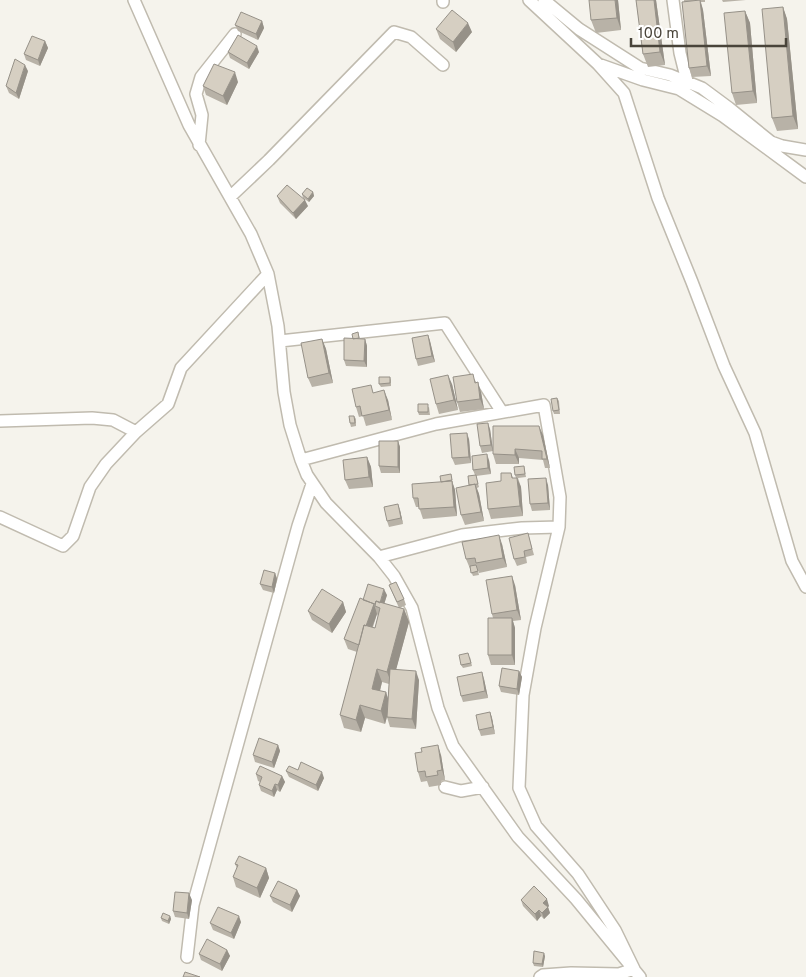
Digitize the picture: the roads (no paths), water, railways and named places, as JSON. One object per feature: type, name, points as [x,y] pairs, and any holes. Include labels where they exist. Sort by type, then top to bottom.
[{"type":"street","points":[[134,0],[199,145],[251,234],[268,274],[280,342],[284,392],[290,424],[300,460],[312,484],[326,503],[379,557],[394,576],[412,608],[438,708],[454,746],[518,837],[576,899],[637,973]]},
{"type":"street","points":[[528,0],[598,64],[624,93],[658,198],[724,366],[755,433],[792,561],[806,587]]},
{"type":"street","points":[[544,0],[579,29],[640,68],[670,75],[714,96],[771,142],[806,150]]},
{"type":"street","points":[[673,0],[680,52],[687,82]]},
{"type":"street","points":[[230,197],[276,153],[394,32],[411,37],[443,65]]},
{"type":"street","points":[[199,145],[202,115],[196,94],[201,77],[235,34]]},
{"type":"street","points":[[598,64],[643,80],[680,89],[723,116],[806,176]]},
{"type":"street","points":[[0,517],[63,546],[74,536],[90,488],[106,464],[136,432],[168,404],[181,368],[268,274]]},
{"type":"street","points":[[280,342],[445,323],[502,412]]},
{"type":"street","points":[[300,460],[436,424],[544,405],[560,497],[559,527],[535,628],[523,695],[518,788],[536,826],[578,874],[615,930],[637,973]]},
{"type":"street","points":[[0,421],[92,418],[113,420],[136,432]]},
{"type":"street","points":[[186,957],[193,905],[298,526],[312,484]]},
{"type":"street","points":[[379,557],[462,535],[522,528],[559,527]]},
{"type":"street","points":[[445,787],[461,791],[483,787]]},
{"type":"street","points":[[540,977],[543,975],[571,973],[637,973]]}]
